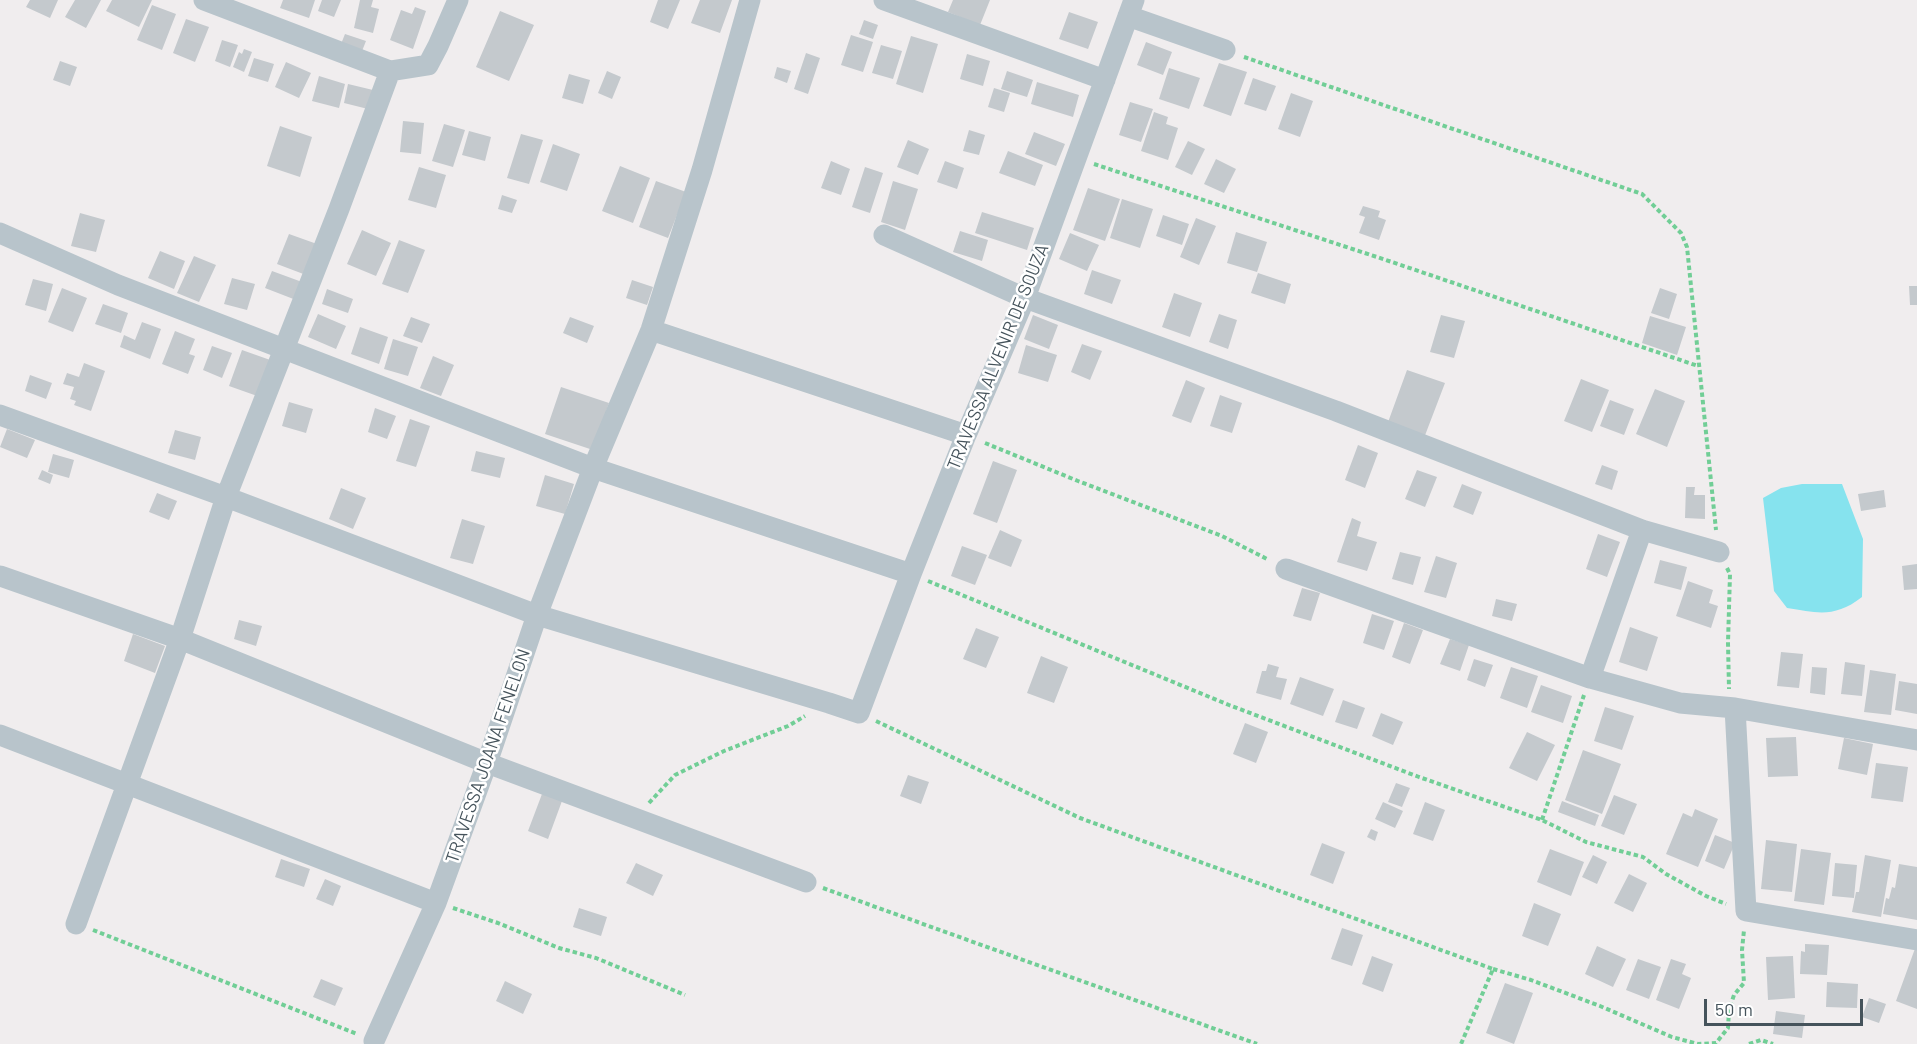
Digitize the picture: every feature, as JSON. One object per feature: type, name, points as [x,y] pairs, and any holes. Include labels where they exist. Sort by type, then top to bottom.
[{"type":"street","points":[[204,0],[390,71],[428,65],[458,0]]},
{"type":"street","name":"TRAVESSA JOANA FENELON","points":[[374,1041],[436,903],[537,615],[593,468],[651,330],[702,170],[750,0]]},
{"type":"street","points":[[884,0],[1105,80]]},
{"type":"street","points":[[1131,8],[1225,50]]},
{"type":"street","name":"TRAVESSA ALVENIR DE SOUZA","points":[[859,713],[966,435],[1025,298],[1131,8]]},
{"type":"street","points":[[76,924],[180,639],[226,497],[285,349],[390,71]]},
{"type":"street","points":[[0,233],[118,285],[593,468],[911,574]]},
{"type":"street","points":[[884,235],[1025,298],[1336,411],[1642,530],[1719,552]]},
{"type":"street","points":[[651,330],[966,435]]},
{"type":"street","points":[[0,415],[226,497],[537,615],[859,713]]},
{"type":"street","points":[[1590,678],[1642,530]]},
{"type":"street","points":[[1286,569],[1590,678],[1680,703],[1735,708],[1917,740]]},
{"type":"street","points":[[0,576],[180,639],[487,763],[806,882]]},
{"type":"street","points":[[1735,708],[1746,911],[1917,940]]},
{"type":"street","points":[[0,735],[436,903]]},
{"type":"path","points":[[1076,159],[1398,263],[1699,367],[1686,247],[1681,233],[1642,194],[1225,50]]},
{"type":"path","points":[[966,435],[1222,536],[1286,569]]},
{"type":"path","points":[[859,713],[1080,818],[1580,999],[1672,1036],[1698,1044],[1712,1044],[1716,1043],[1728,1028],[1729,1010],[1734,995],[1744,983],[1742,950],[1746,911],[1706,896],[1666,874],[1643,857],[1586,842],[1542,820],[1419,777],[1229,705],[911,574]]},
{"type":"path","points":[[1542,820],[1590,678]]},
{"type":"path","points":[[634,818],[675,775],[724,751],[788,726],[830,703]]},
{"type":"path","points":[[806,882],[1257,1044]]},
{"type":"path","points":[[436,903],[498,923],[559,948],[596,958],[685,995]]},
{"type":"path","points":[[76,924],[374,1041]]},
{"type":"path","points":[[1461,1044],[1493,969]]},
{"type":"path","points":[[1749,1044],[1761,1040],[1773,1044]]},
{"type":"water","points":[[1802,484],[1842,484],[1863,539],[1862,597],[1835,611],[1817,612],[1787,608],[1774,591],[1763,498],[1781,488]]},
{"type":"building","points":[[30,0],[58,0],[50,18],[26,7]]},
{"type":"building","points":[[75,0],[101,0],[86,28],[65,17]]},
{"type":"building","points":[[112,0],[152,0],[139,27],[106,11]]},
{"type":"building","points":[[283,0],[315,0],[309,18],[280,8]]},
{"type":"building","points":[[322,0],[341,0],[334,17],[318,11]]},
{"type":"building","points":[[360,0],[373,0],[371,7],[379,9],[373,33],[354,28]]},
{"type":"building","points":[[658,0],[680,0],[668,29],[650,22]]},
{"type":"building","points":[[700,0],[732,0],[720,33],[691,23]]},
{"type":"building","points":[[953,0],[990,0],[980,25],[948,12]]},
{"type":"building","points":[[152,5],[176,14],[162,50],[137,40]]},
{"type":"building","points":[[415,7],[426,11],[413,49],[390,40],[401,10],[412,14]]},
{"type":"building","points":[[500,11],[534,25],[509,81],[476,67]]},
{"type":"building","points":[[1069,12],[1098,22],[1088,49],[1059,39]]},
{"type":"building","points":[[186,19],[209,27],[195,62],[173,53]]},
{"type":"building","points":[[864,20],[878,25],[873,39],[859,34]]},
{"type":"building","points":[[345,34],[366,41],[362,51],[341,44]]},
{"type":"building","points":[[851,35],[873,42],[863,72],[841,65]]},
{"type":"building","points":[[911,36],[938,44],[923,93],[896,84]]},
{"type":"building","points":[[222,40],[238,45],[230,67],[215,61]]},
{"type":"building","points":[[1146,42],[1172,52],[1163,75],[1137,65]]},
{"type":"building","points":[[881,45],[902,51],[893,79],[872,73]]},
{"type":"building","points":[[244,49],[252,52],[244,72],[233,67],[239,52],[242,54]]},
{"type":"building","points":[[806,53],[820,58],[808,94],[794,89]]},
{"type":"building","points":[[967,54],[990,61],[983,86],[960,79]]},
{"type":"building","points":[[254,58],[274,64],[268,82],[248,76]]},
{"type":"building","points":[[60,61],[77,67],[70,86],[53,80]]},
{"type":"building","points":[[286,62],[311,73],[299,98],[275,87]]},
{"type":"building","points":[[1219,63],[1247,72],[1231,116],[1203,106]]},
{"type":"building","points":[[777,67],[791,71],[787,83],[774,78]]},
{"type":"building","points":[[1169,68],[1200,78],[1189,109],[1159,99]]},
{"type":"building","points":[[607,71],[621,77],[612,99],[598,93]]},
{"type":"building","points":[[1007,71],[1033,80],[1027,97],[1001,89]]},
{"type":"building","points":[[569,74],[590,80],[583,104],[562,98]]},
{"type":"building","points":[[319,76],[345,84],[339,108],[312,101]]},
{"type":"building","points":[[1253,78],[1276,86],[1266,111],[1244,104]]},
{"type":"building","points":[[1037,82],[1079,95],[1073,117],[1031,104]]},
{"type":"building","points":[[348,84],[373,90],[368,109],[344,103]]},
{"type":"building","points":[[994,88],[1010,93],[1004,112],[988,107]]},
{"type":"building","points":[[1291,93],[1313,101],[1300,137],[1278,129]]},
{"type":"building","points":[[1130,102],[1153,109],[1141,142],[1119,135]]},
{"type":"building","points":[[1154,112],[1168,117],[1166,124],[1178,128],[1168,160],[1141,151]]},
{"type":"building","points":[[403,121],[424,123],[421,154],[400,152]]},
{"type":"building","points":[[444,124],[465,130],[453,167],[432,161]]},
{"type":"building","points":[[280,126],[312,137],[300,177],[267,166]]},
{"type":"building","points":[[969,130],[985,135],[979,155],[963,151]]},
{"type":"building","points":[[469,131],[491,137],[485,161],[462,155]]},
{"type":"building","points":[[1034,132],[1065,144],[1056,166],[1025,154]]},
{"type":"building","points":[[521,134],[543,140],[529,184],[507,178]]},
{"type":"building","points":[[908,140],[929,149],[918,175],[897,167]]},
{"type":"building","points":[[1188,141],[1205,149],[1192,175],[1175,167]]},
{"type":"building","points":[[553,144],[580,154],[567,191],[540,182]]},
{"type":"building","points":[[1008,151],[1043,165],[1035,186],[999,173]]},
{"type":"building","points":[[1216,159],[1236,169],[1224,193],[1204,184]]},
{"type":"building","points":[[831,161],[850,169],[841,195],[821,188]]},
{"type":"building","points":[[945,161],[964,168],[957,189],[937,182]]},
{"type":"building","points":[[620,166],[650,178],[633,223],[602,211]]},
{"type":"building","points":[[419,167],[446,175],[436,208],[408,200]]},
{"type":"building","points":[[865,167],[883,173],[870,213],[852,207]]},
{"type":"building","points":[[656,181],[686,192],[668,238],[639,227]]},
{"type":"building","points":[[893,181],[918,189],[905,230],[881,222]]},
{"type":"building","points":[[1088,188],[1120,199],[1105,241],[1073,230]]},
{"type":"building","points":[[502,195],[517,200],[512,213],[498,209]]},
{"type":"building","points":[[1122,199],[1153,209],[1140,248],[1110,238]]},
{"type":"building","points":[[1363,206],[1380,211],[1378,217],[1386,220],[1379,240],[1359,233],[1365,217],[1359,215]]},
{"type":"building","points":[[982,212],[1034,228],[1027,250],[975,233]]},
{"type":"building","points":[[80,213],[105,220],[96,252],[71,246]]},
{"type":"building","points":[[1163,215],[1189,224],[1182,245],[1156,236]]},
{"type":"building","points":[[1196,218],[1216,226],[1199,265],[1180,257]]},
{"type":"building","points":[[362,230],[391,243],[376,276],[347,264]]},
{"type":"building","points":[[960,231],[988,240],[982,261],[953,252]]},
{"type":"building","points":[[1236,232],[1267,242],[1257,272],[1227,263]]},
{"type":"building","points":[[1070,233],[1099,245],[1087,271],[1059,259]]},
{"type":"building","points":[[289,234],[317,244],[306,275],[277,264]]},
{"type":"building","points":[[399,240],[425,250],[408,293],[382,284]]},
{"type":"building","points":[[160,251],[185,261],[174,289],[148,278]]},
{"type":"building","points":[[194,256],[216,265],[199,302],[177,293]]},
{"type":"building","points":[[1092,270],[1121,280],[1112,304],[1084,294]]},
{"type":"building","points":[[272,271],[302,282],[296,300],[265,288]]},
{"type":"building","points":[[1258,273],[1291,284],[1285,304],[1251,293]]},
{"type":"building","points":[[232,278],[255,284],[247,310],[224,304]]},
{"type":"building","points":[[33,279],[53,284],[46,311],[25,305]]},
{"type":"building","points":[[632,280],[653,287],[647,305],[626,298]]},
{"type":"building","points":[[1909,286],[1917,286],[1917,305],[1910,305]]},
{"type":"building","points":[[62,288],[87,298],[73,332],[48,322]]},
{"type":"building","points":[[1660,288],[1677,294],[1669,319],[1651,313]]},
{"type":"building","points":[[327,289],[353,299],[348,313],[322,304]]},
{"type":"building","points":[[1174,293],[1202,303],[1190,337],[1162,327]]},
{"type":"building","points":[[103,304],[128,313],[121,333],[95,324]]},
{"type":"building","points":[[318,314],[346,326],[336,349],[308,337]]},
{"type":"building","points":[[1219,314],[1237,320],[1228,349],[1209,342]]},
{"type":"building","points":[[1033,315],[1058,325],[1049,349],[1024,339]]},
{"type":"building","points":[[1441,315],[1465,321],[1454,358],[1430,352]]},
{"type":"building","points":[[1650,316],[1686,327],[1677,355],[1642,343]]},
{"type":"building","points":[[411,317],[430,324],[422,343],[403,336]]},
{"type":"building","points":[[570,317],[594,326],[587,343],[563,333]]},
{"type":"building","points":[[142,322],[161,329],[150,359],[120,347],[124,335],[135,340]]},
{"type":"building","points":[[360,327],[388,337],[379,364],[351,354]]},
{"type":"building","points":[[175,331],[195,339],[189,354],[195,356],[188,374],[162,364]]},
{"type":"building","points":[[393,339],[418,347],[408,376],[384,369]]},
{"type":"building","points":[[1082,344],[1102,351],[1090,380],[1071,372]]},
{"type":"building","points":[[1026,345],[1057,355],[1048,382],[1018,373]]},
{"type":"building","points":[[212,346],[232,353],[222,378],[203,370]]},
{"type":"building","points":[[242,350],[273,361],[260,397],[229,386]]},
{"type":"building","points":[[433,356],[454,365],[441,396],[420,388]]},
{"type":"building","points":[[84,363],[105,371],[91,411],[74,405],[76,401],[70,399],[74,387],[63,384],[67,373],[79,377]]},
{"type":"building","points":[[1407,370],[1445,383],[1424,438],[1387,425]]},
{"type":"building","points":[[30,375],[52,383],[46,399],[25,391]]},
{"type":"building","points":[[1581,379],[1609,390],[1592,432],[1564,421]]},
{"type":"building","points":[[1186,380],[1205,388],[1191,423],[1172,416]]},
{"type":"building","points":[[561,387],[609,403],[593,450],[545,434]]},
{"type":"building","points":[[1655,389],[1685,401],[1667,447],[1636,434]]},
{"type":"building","points":[[1220,395],[1242,403],[1232,433],[1210,426]]},
{"type":"building","points":[[1610,400],[1634,409],[1624,435],[1600,426]]},
{"type":"building","points":[[289,402],[313,409],[306,433],[282,426]]},
{"type":"building","points":[[375,408],[396,416],[387,439],[368,432]]},
{"type":"building","points":[[410,419],[430,426],[416,467],[396,461]]},
{"type":"building","points":[[7,429],[35,440],[27,458],[0,447]]},
{"type":"building","points":[[175,430],[201,437],[195,460],[168,453]]},
{"type":"building","points":[[1358,445],[1378,453],[1365,488],[1345,480]]},
{"type":"building","points":[[476,451],[505,458],[500,478],[471,471]]},
{"type":"building","points":[[53,454],[74,460],[69,478],[48,472]]},
{"type":"building","points":[[993,461],[1017,470],[997,523],[973,514]]},
{"type":"building","points":[[1602,465],[1618,471],[1612,490],[1595,484]]},
{"type":"building","points":[[42,470],[53,475],[50,484],[38,479]]},
{"type":"building","points":[[1417,470],[1437,477],[1425,507],[1405,499]]},
{"type":"building","points":[[545,475],[574,484],[565,514],[536,506]]},
{"type":"building","points":[[1462,484],[1482,492],[1473,515],[1453,507]]},
{"type":"building","points":[[1686,487],[1695,487],[1694,495],[1705,495],[1705,519],[1685,518]]},
{"type":"building","points":[[341,488],[366,498],[353,529],[329,519]]},
{"type":"building","points":[[1884,490],[1886,507],[1861,511],[1858,494]]},
{"type":"building","points":[[157,493],[177,501],[169,520],[149,512]]},
{"type":"building","points":[[1352,518],[1361,522],[1357,536],[1377,542],[1367,571],[1337,562]]},
{"type":"building","points":[[462,519],[485,526],[473,564],[450,558]]},
{"type":"building","points":[[1000,530],[1022,540],[1011,567],[988,558]]},
{"type":"building","points":[[1598,534],[1620,542],[1607,577],[1586,569]]},
{"type":"building","points":[[962,546],[987,555],[975,585],[951,576]]},
{"type":"building","points":[[1400,552],[1421,557],[1413,585],[1392,579]]},
{"type":"building","points":[[1436,556],[1457,563],[1446,598],[1424,592]]},
{"type":"building","points":[[1660,560],[1687,567],[1681,590],[1654,583]]},
{"type":"building","points":[[1917,564],[1917,589],[1904,590],[1902,566]]},
{"type":"building","points":[[1688,581],[1713,590],[1709,603],[1718,606],[1711,628],[1676,616]]},
{"type":"building","points":[[1302,588],[1320,593],[1311,621],[1293,616]]},
{"type":"building","points":[[1496,599],[1517,604],[1512,621],[1492,616]]},
{"type":"building","points":[[1372,614],[1394,621],[1384,650],[1363,643]]},
{"type":"building","points":[[239,620],[262,626],[256,646],[234,639]]},
{"type":"building","points":[[1404,623],[1423,630],[1410,664],[1392,657]]},
{"type":"building","points":[[1630,627],[1658,637],[1647,671],[1619,662]]},
{"type":"building","points":[[976,628],[999,637],[986,668],[963,659]]},
{"type":"building","points":[[133,634],[165,646],[155,673],[124,661]]},
{"type":"building","points":[[1450,639],[1469,645],[1460,671],[1440,664]]},
{"type":"building","points":[[1781,652],[1803,654],[1799,688],[1777,686]]},
{"type":"building","points":[[1041,656],[1068,667],[1054,703],[1027,693]]},
{"type":"building","points":[[1474,659],[1493,665],[1485,687],[1467,680]]},
{"type":"building","points":[[1845,662],[1865,665],[1862,696],[1841,694]]},
{"type":"building","points":[[1268,664],[1279,667],[1276,677],[1287,679],[1281,700],[1256,693],[1262,671],[1266,671]]},
{"type":"building","points":[[1511,667],[1538,676],[1527,708],[1500,698]]},
{"type":"building","points":[[1812,667],[1827,668],[1825,695],[1810,693]]},
{"type":"building","points":[[1870,670],[1896,674],[1891,715],[1864,712]]},
{"type":"building","points":[[1300,677],[1334,689],[1323,716],[1290,704]]},
{"type":"building","points":[[1899,681],[1917,684],[1917,714],[1895,710]]},
{"type":"building","points":[[1541,685],[1572,696],[1563,723],[1531,712]]},
{"type":"building","points":[[1343,700],[1365,708],[1357,729],[1335,722]]},
{"type":"building","points":[[1605,707],[1634,716],[1622,750],[1594,741]]},
{"type":"building","points":[[1381,713],[1403,722],[1393,745],[1372,736]]},
{"type":"building","points":[[1245,723],[1268,732],[1256,763],[1233,754]]},
{"type":"building","points":[[1527,732],[1555,745],[1537,781],[1509,768]]},
{"type":"building","points":[[1796,737],[1798,776],[1768,777],[1766,738]]},
{"type":"building","points":[[1844,738],[1873,744],[1867,775],[1838,769]]},
{"type":"building","points":[[1583,750],[1621,764],[1602,814],[1565,800]]},
{"type":"building","points":[[1876,763],[1908,767],[1903,802],[1871,798]]},
{"type":"building","points":[[908,775],[929,782],[921,804],[900,796]]},
{"type":"building","points":[[1396,783],[1410,788],[1402,807],[1388,802]]},
{"type":"building","points":[[542,794],[562,801],[548,839],[528,831]]},
{"type":"building","points":[[1614,795],[1637,804],[1624,835],[1601,826]]},
{"type":"building","points":[[1562,801],[1599,815],[1595,826],[1558,812]]},
{"type":"building","points":[[1383,802],[1403,811],[1395,828],[1375,819]]},
{"type":"building","points":[[1425,802],[1445,810],[1433,841],[1413,834]]},
{"type":"building","points":[[1695,809],[1718,819],[1698,867],[1666,854],[1683,813],[1692,817]]},
{"type":"building","points":[[1371,829],[1378,832],[1375,841],[1367,837]]},
{"type":"building","points":[[1715,835],[1735,843],[1724,869],[1705,861]]},
{"type":"building","points":[[1766,840],[1797,844],[1792,892],[1761,889]]},
{"type":"building","points":[[1322,843],[1345,852],[1333,884],[1310,875]]},
{"type":"building","points":[[1550,849],[1584,862],[1571,896],[1537,882]]},
{"type":"building","points":[[1801,849],[1831,853],[1824,905],[1794,901]]},
{"type":"building","points":[[1593,855],[1607,862],[1597,884],[1582,877]]},
{"type":"building","points":[[1865,855],[1891,860],[1881,917],[1852,912],[1856,892],[1859,892]]},
{"type":"building","points":[[281,859],[310,869],[304,887],[275,877]]},
{"type":"building","points":[[636,863],[663,875],[653,896],[626,883]]},
{"type":"building","points":[[1835,863],[1857,865],[1854,898],[1832,896]]},
{"type":"building","points":[[1899,864],[1917,867],[1917,920],[1883,914],[1886,898],[1889,899],[1892,887],[1895,888]]},
{"type":"building","points":[[1629,874],[1647,883],[1633,912],[1614,903]]},
{"type":"building","points":[[325,879],[341,886],[333,906],[316,899]]},
{"type":"building","points":[[1534,903],[1561,914],[1548,946],[1522,936]]},
{"type":"building","points":[[579,908],[607,917],[601,936],[573,927]]},
{"type":"building","points":[[1342,928],[1363,935],[1352,966],[1331,959]]},
{"type":"building","points":[[1917,943],[1917,1009],[1896,1001]]},
{"type":"building","points":[[1805,944],[1829,945],[1827,975],[1800,974],[1801,951],[1805,952]]},
{"type":"building","points":[[1597,946],[1626,959],[1613,987],[1585,974]]},
{"type":"building","points":[[1372,956],[1393,964],[1383,992],[1362,984]]},
{"type":"building","points":[[1793,956],[1795,998],[1768,1000],[1766,957]]},
{"type":"building","points":[[1638,959],[1661,967],[1649,999],[1626,990]]},
{"type":"building","points":[[1671,959],[1686,964],[1682,974],[1691,978],[1679,1009],[1656,1000]]},
{"type":"building","points":[[321,979],[343,988],[335,1006],[313,997]]},
{"type":"building","points":[[505,981],[532,994],[523,1014],[496,1001]]},
{"type":"building","points":[[1827,982],[1858,984],[1857,1008],[1826,1007]]},
{"type":"building","points":[[1505,983],[1533,993],[1514,1044],[1486,1033]]},
{"type":"building","points":[[1869,998],[1886,1004],[1879,1023],[1862,1017]]},
{"type":"building","points":[[1776,1011],[1805,1015],[1802,1038],[1773,1034]]}]
